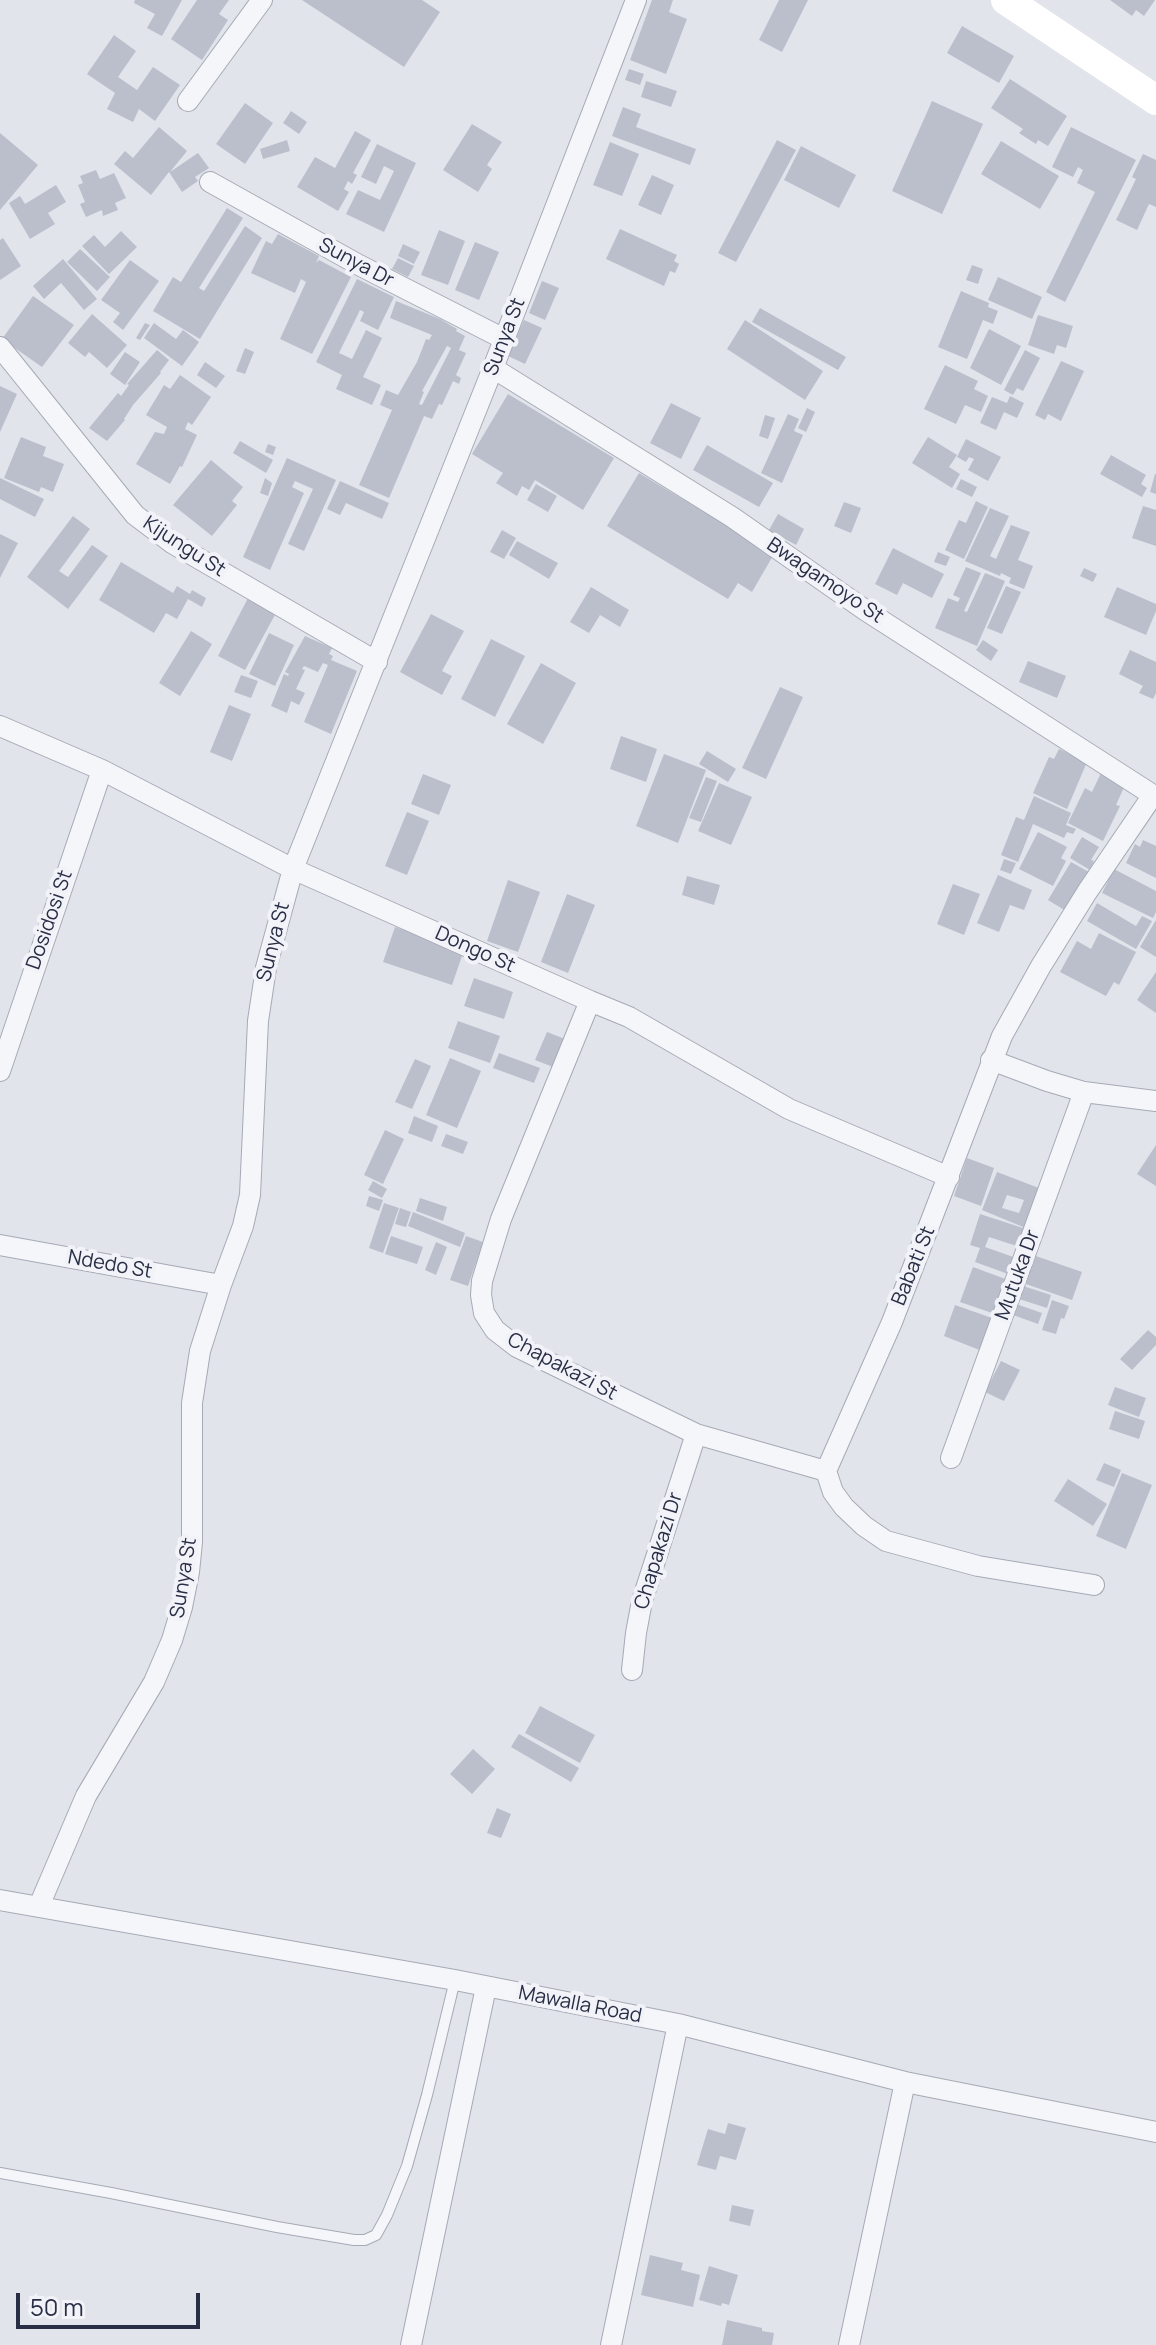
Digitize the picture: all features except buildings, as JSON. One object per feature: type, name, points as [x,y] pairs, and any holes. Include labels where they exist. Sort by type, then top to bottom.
[{"type":"street","points":[[188,101],[262,0]]},
{"type":"street","name":"Sunya St","points":[[39,1906],[86,1796],[154,1682],[182,1607],[192,1542],[192,1403],[200,1351],[243,1226],[250,1195],[258,1021],[266,968],[293,869],[636,0]]},
{"type":"street","points":[[1006,0],[1156,100]]},
{"type":"street","name":"Sunya Dr","points":[[210,182],[359,265],[504,339]]},
{"type":"street","name":"Kijungu St","points":[[0,347],[135,515],[172,543],[377,662]]},
{"type":"street","name":"Bwagamoyo St","points":[[493,368],[732,517],[865,610],[1154,796]]},
{"type":"street","name":"Dongo St","points":[[0,726],[102,770],[293,869],[643,1023],[789,1109],[949,1177]]},
{"type":"street","name":"Dosidosi St","points":[[0,1071],[102,770]]},
{"type":"street","name":"Babati St","points":[[826,1471],[892,1322],[991,1060],[1017,1005],[1087,892],[1154,796]]},
{"type":"street","name":"Chapakazi St","points":[[590,1001],[501,1219],[482,1281],[484,1313],[495,1330],[517,1347],[696,1434],[826,1471]]},
{"type":"street","points":[[991,1060],[1084,1092],[1156,1101]]},
{"type":"street","name":"Mutuka Dr","points":[[951,1458],[1084,1092]]},
{"type":"street","name":"Ndedo St","points":[[0,1245],[221,1285]]},
{"type":"street","name":"Chapakazi Dr","points":[[632,1670],[642,1601],[696,1434]]},
{"type":"street","points":[[826,1471],[833,1492],[844,1507],[886,1541],[978,1566],[1094,1585]]},
{"type":"street","name":"Mawalla Road","points":[[0,1900],[455,1980],[678,2024],[905,2082],[1156,2132]]},
{"type":"street","points":[[411,2345],[486,1987]]},
{"type":"street","points":[[611,2345],[678,2024]]},
{"type":"street","points":[[849,2345],[905,2082]]},
{"type":"lane","points":[[0,2173],[277,2227],[365,2240],[376,2235],[407,2166],[455,1980]]}]
